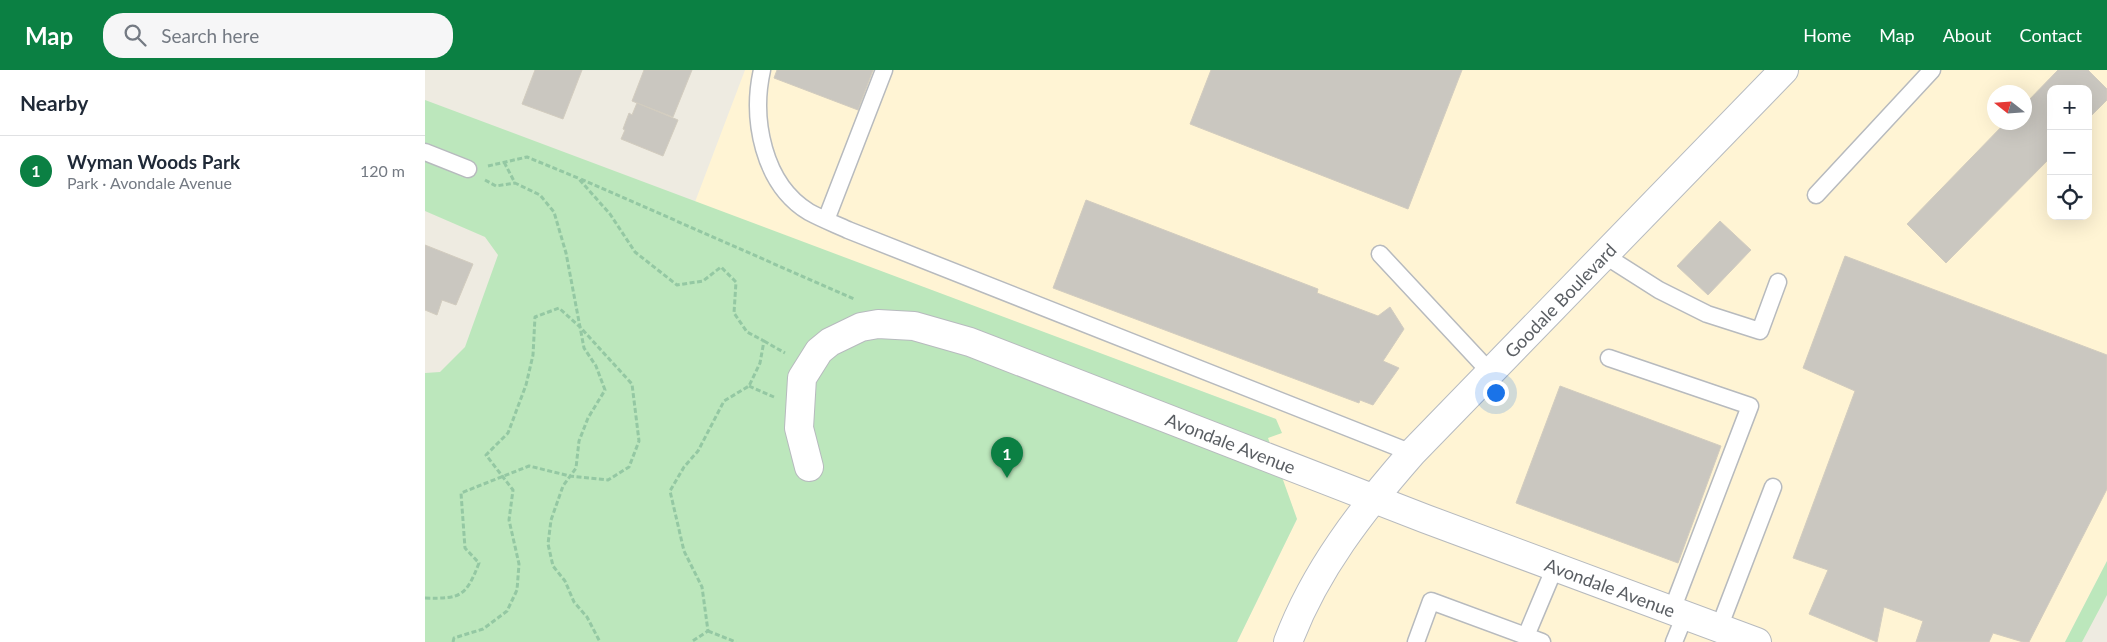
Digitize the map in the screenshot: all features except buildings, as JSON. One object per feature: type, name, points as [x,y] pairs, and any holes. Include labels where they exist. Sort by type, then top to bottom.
[{"type":"street","name":"Goodale Boulevard","points":[[1288,642],[1308,596],[1336,547],[1373,498],[1412,453],[1603,254],[1784,70]]},
{"type":"street","name":"Avondale Avenue","points":[[809,467],[799,428],[802,378],[819,351],[830,342],[861,327],[878,324],[914,326],[970,342],[1373,498],[1757,642]]},
{"type":"lane","points":[[762,70],[758,114],[765,157],[782,188],[808,211],[826,220],[1412,453]]},
{"type":"lane","points":[[826,220],[884,70]]},
{"type":"lane","points":[[1816,195],[1932,70]]},
{"type":"lane","points":[[425,152],[468,170]]},
{"type":"lane","points":[[1380,254],[1490,372]]},
{"type":"lane","points":[[1603,254],[1659,290],[1707,314],[1760,331],[1778,282]]},
{"type":"lane","points":[[1609,358],[1750,406],[1678,613],[1674,642]]},
{"type":"lane","points":[[1719,628],[1773,487]]},
{"type":"lane","points":[[1416,642],[1431,601],[1534,639],[1555,567]]},
{"type":"path","points":[[468,170],[527,157],[860,302]]},
{"type":"path","points":[[504,162],[515,183],[539,196],[554,212],[566,253],[583,348],[596,366],[605,390],[579,441],[576,468],[563,486],[551,520],[548,544],[553,566],[565,581],[575,602],[587,617],[600,642]]},
{"type":"path","points":[[468,170],[496,186],[515,183]]},
{"type":"path","points":[[578,178],[610,214],[635,252],[677,285],[703,281],[721,267],[736,282],[733,313],[747,332],[764,341],[760,363],[749,386],[723,401],[698,450],[684,467],[670,491],[684,551],[703,587],[708,631]]},
{"type":"path","points":[[425,598],[452,599],[471,585],[479,564],[465,548],[461,493],[501,476],[529,466],[570,476],[608,480],[629,467],[639,441],[632,384],[559,308],[535,317],[533,355],[526,385],[509,433],[486,455],[501,476],[513,490],[509,520],[519,564],[517,590],[507,611],[483,628],[454,638],[453,642]]},
{"type":"path","points":[[691,642],[708,631]]},
{"type":"path","points":[[708,631],[736,642]]},
{"type":"shaded area","points":[[745,70],[2107,70],[2107,561],[2065,642],[1237,642],[1297,519],[1267,438],[1276,419],[695,202]]},
{"type":"green space","points":[[425,100],[1276,419],[1282,433],[1268,438],[1297,519],[1237,642],[425,642],[425,373],[440,372],[465,347],[498,255],[485,237],[425,211]]},
{"type":"green space","points":[[2107,561],[2107,595],[2082,642],[2065,642]]},
{"type":"place","name":"Wyman Woods Park","points":[[1007,478]]}]
